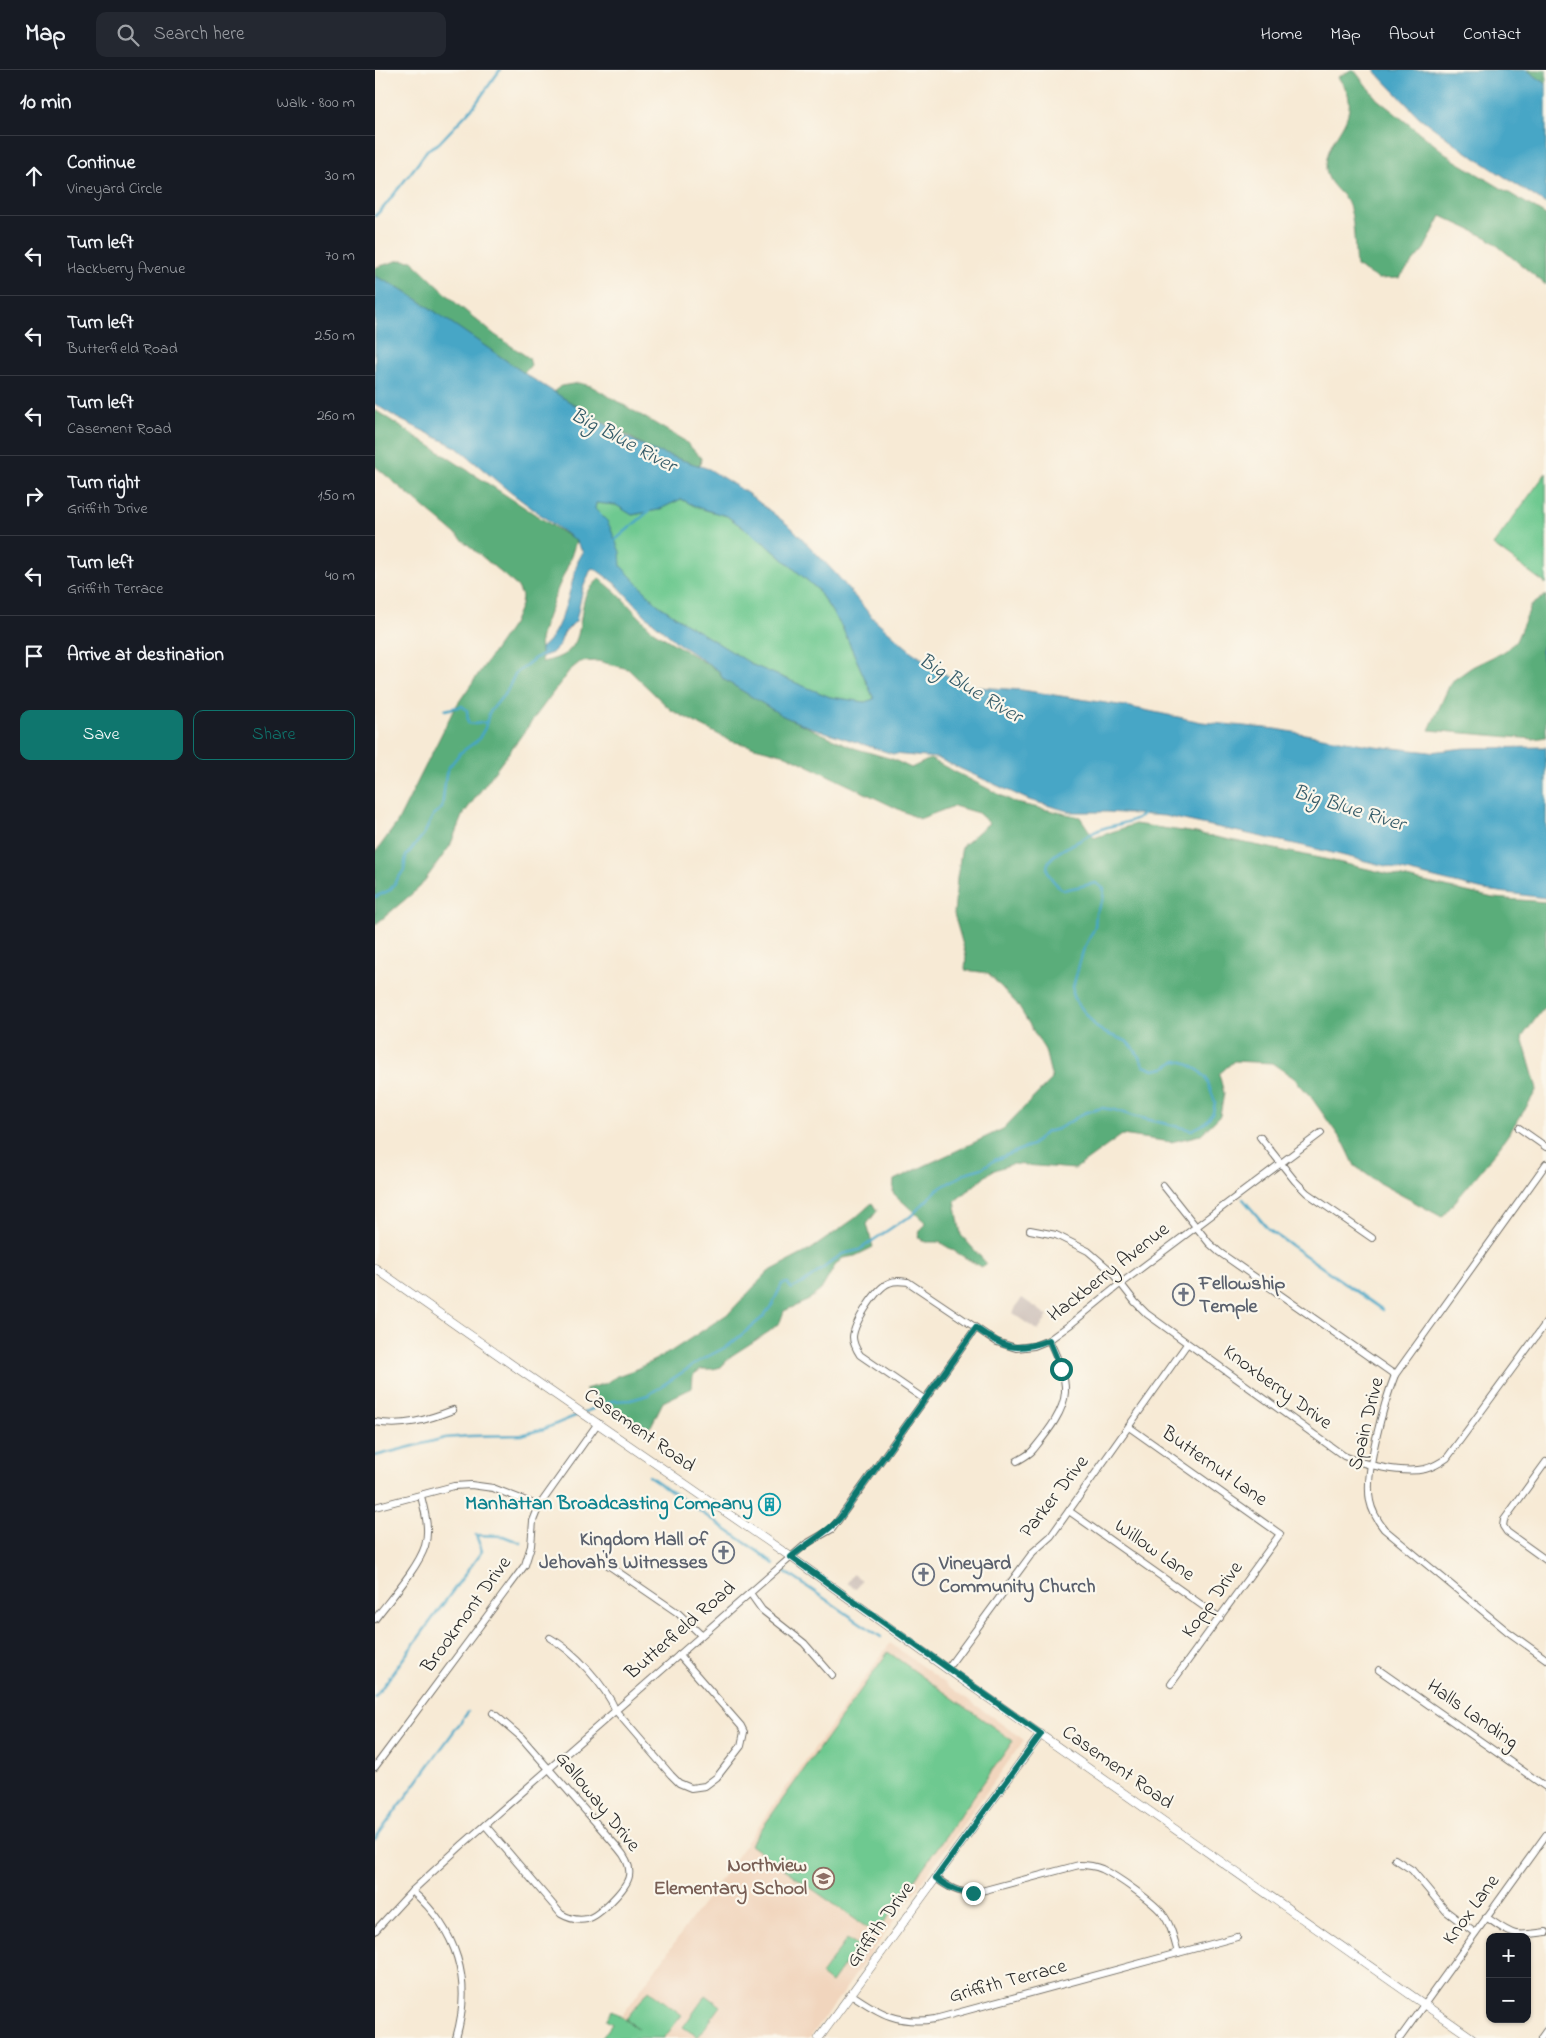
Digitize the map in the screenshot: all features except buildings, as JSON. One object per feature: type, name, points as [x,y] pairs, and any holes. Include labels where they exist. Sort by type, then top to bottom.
[{"type":"street","points":[[1519,1128],[1546,1147]]},
{"type":"street","name":"Hackberry Avenue","points":[[924,1399],[860,1355],[855,1347],[853,1337],[857,1321],[881,1287],[894,1281],[908,1282],[997,1342],[1016,1348],[1025,1348],[1049,1340],[1120,1284],[1321,1133]]},
{"type":"street","points":[[1260,1137],[1307,1193],[1372,1238]]},
{"type":"street","name":"Spain Drive","points":[[1546,1164],[1395,1375],[1388,1393],[1371,1465],[1370,1502],[1377,1519],[1384,1529],[1507,1631],[1546,1659]]},
{"type":"street","points":[[1163,1185],[1196,1227],[1219,1252],[1395,1375]]},
{"type":"street","name":"Knoxberry Drive","points":[[1030,1230],[1056,1235],[1089,1251],[1110,1270],[1147,1314],[1344,1456],[1371,1465],[1412,1470],[1425,1468],[1447,1458],[1546,1323]]},
{"type":"street","name":"Casement Road","points":[[375,1268],[791,1557],[1472,2038]]},
{"type":"street","name":"Butterfield Road","points":[[375,1931],[412,1891],[485,1825],[805,1544],[831,1528],[976,1328]]},
{"type":"street","points":[[1017,1462],[1031,1452],[1063,1404],[1064,1380],[1049,1340]]},
{"type":"street","name":"Parker Drive","points":[[947,1669],[1033,1552],[1051,1536],[1187,1344]]},
{"type":"street","points":[[375,1422],[415,1423],[453,1410]]},
{"type":"street","name":"Brookmont Drive","points":[[375,1768],[525,1565],[531,1546],[533,1521],[539,1506],[598,1423]]},
{"type":"street","name":"Butternut Lane","points":[[1129,1427],[1280,1534]]},
{"type":"street","points":[[1546,1462],[1504,1520],[1503,1526],[1507,1532],[1546,1560]]},
{"type":"street","points":[[375,1507],[454,1486],[488,1486],[521,1497],[539,1506]]},
{"type":"street","points":[[375,1618],[419,1559],[425,1544],[426,1514],[421,1496]]},
{"type":"street","name":"Willow Lane","points":[[1069,1511],[1220,1618]]},
{"type":"street","name":"Kopp Drive","points":[[1171,1684],[1280,1534]]},
{"type":"street","points":[[605,1563],[678,1613],[701,1635]]},
{"type":"street","points":[[750,1593],[762,1610],[809,1648],[832,1675]]},
{"type":"street","points":[[550,1638],[562,1644],[573,1654],[610,1699],[615,1711],[679,1783],[691,1788],[705,1786],[711,1784],[741,1746],[743,1732],[741,1726],[679,1655]]},
{"type":"street","name":"Halls Landing","points":[[1379,1670],[1546,1788]]},
{"type":"street","name":"Galloway Drive","points":[[485,1825],[561,1914],[566,1917],[579,1920],[592,1917],[623,1890],[629,1876],[628,1863],[624,1856],[519,1735],[493,1713]]},
{"type":"street","name":"Griffith Drive","points":[[819,2038],[1041,1734]]},
{"type":"street","name":"Knox Lane","points":[[1400,2038],[1546,1835]]},
{"type":"street","points":[[1395,1859],[1412,1870],[1446,1911],[1475,1933]]},
{"type":"street","points":[[936,1878],[951,1889],[961,1893],[973,1893],[1079,1865],[1102,1869],[1162,1913],[1168,1923],[1178,1953]]},
{"type":"street","points":[[412,1891],[431,1909],[457,1954],[463,1990],[461,2015],[456,2038]]},
{"type":"street","points":[[1486,1917],[1506,1931],[1519,1936],[1546,1932]]},
{"type":"street","name":"Griffith Terrace","points":[[851,1994],[891,2018],[920,2022],[1237,1937]]},
{"type":"street","points":[[1541,2038],[1546,2031]]},
{"type":"shaded area","points":[[1022,1298],[1048,1316],[1038,1331],[1012,1313]]},
{"type":"shaded area","points":[[853,1574],[862,1580],[856,1589],[847,1583]]},
{"type":"shaded area","name":"Northview Elementary School","points":[[890,1643],[1024,1740],[810,2038],[651,2038],[621,2017]]},
{"type":"green space","points":[[1354,70],[1377,99],[1454,160],[1546,215],[1546,285],[1488,238],[1441,216],[1424,249],[1399,278],[1378,279],[1356,266],[1350,207],[1331,183],[1326,169],[1330,148],[1348,114],[1348,94],[1338,77]]},
{"type":"green space","points":[[1546,70],[1546,84],[1528,71]]},
{"type":"green space","points":[[400,260],[412,261],[457,304],[495,335],[529,358],[531,365],[524,373],[405,291],[375,276],[375,268]]},
{"type":"green space","points":[[579,383],[591,386],[685,441],[701,458],[700,466],[652,450],[553,392],[561,386]]},
{"type":"green space","points":[[375,410],[576,541],[542,632],[540,640],[542,662],[556,658],[573,647],[577,639],[585,597],[599,578],[617,593],[653,631],[719,671],[723,679],[783,716],[854,748],[892,759],[911,768],[930,759],[1016,803],[1080,817],[1094,838],[1135,824],[1196,833],[1329,860],[1493,898],[1546,902],[1546,1005],[1522,1037],[1537,1089],[1527,1106],[1493,1155],[1442,1217],[1379,1183],[1355,1166],[1345,1145],[1311,1097],[1294,1078],[1272,1063],[1234,1061],[1219,1074],[1224,1093],[1220,1116],[1200,1135],[1171,1142],[1122,1135],[1075,1169],[1012,1164],[992,1171],[955,1201],[961,1235],[987,1264],[981,1267],[939,1242],[925,1242],[918,1237],[926,1223],[893,1193],[894,1180],[1003,1129],[1052,1079],[1045,1050],[1017,1004],[988,973],[965,970],[966,956],[954,914],[962,846],[989,823],[978,813],[954,806],[919,819],[786,755],[731,741],[671,710],[628,669],[598,661],[580,662],[569,671],[462,816],[450,846],[420,887],[375,925],[375,853],[397,823],[454,709],[513,624],[521,605],[522,596],[518,587],[375,466]]},
{"type":"green space","points":[[1546,473],[1546,584],[1493,545]]},
{"type":"green space","points":[[681,499],[699,508],[727,516],[768,546],[817,589],[842,627],[874,699],[865,702],[830,697],[755,666],[657,604],[620,566],[613,535],[606,522],[595,509],[596,503],[616,505],[633,515],[658,510]]},
{"type":"green space","points":[[1546,595],[1546,634],[1541,651],[1544,671],[1546,672],[1546,737],[1534,739],[1429,730],[1451,682],[1472,667],[1505,651],[1516,641],[1531,606]]},
{"type":"green space","points":[[872,1203],[877,1211],[867,1224],[873,1247],[855,1256],[843,1258],[836,1264],[821,1290],[807,1301],[784,1311],[780,1322],[770,1331],[731,1356],[721,1367],[701,1369],[693,1375],[692,1388],[663,1402],[651,1426],[645,1430],[599,1401],[585,1389],[607,1383],[617,1376],[637,1369],[670,1352],[729,1313],[768,1272],[810,1250],[854,1219]]},
{"type":"green space","points":[[888,1652],[1013,1741],[876,1934],[750,1845]]},
{"type":"green space","points":[[847,1939],[865,1951],[858,1960],[851,1955],[831,1983],[821,1975]]},
{"type":"green space","points":[[649,1990],[682,2015],[664,2038],[602,2038],[612,2024],[606,2020],[612,2010],[638,2029],[626,2019]]},
{"type":"green space","points":[[706,1995],[721,2006],[698,2037],[683,2027]]},
{"type":"water","points":[[1374,70],[1527,70],[1546,84],[1546,204],[1462,149],[1419,117]]},
{"type":"water","name":"Big Blue River","points":[[375,276],[405,291],[530,377],[621,434],[652,450],[709,469],[747,493],[792,528],[836,574],[872,617],[912,652],[963,686],[1022,690],[1125,706],[1202,722],[1276,729],[1374,746],[1430,752],[1465,748],[1546,747],[1546,898],[1484,890],[1304,846],[1165,816],[1107,812],[1071,812],[1029,800],[937,758],[893,754],[804,725],[783,716],[723,679],[719,671],[679,644],[645,615],[617,585],[594,568],[591,569],[583,588],[576,621],[564,633],[559,646],[552,653],[541,657],[541,648],[549,641],[555,631],[565,608],[578,561],[583,552],[576,541],[510,492],[456,447],[397,418],[375,404]],"holes":[[[681,499],[699,508],[727,516],[768,546],[817,589],[842,627],[874,699],[865,702],[830,697],[755,666],[657,604],[621,566],[620,552],[610,527],[607,521],[595,509],[596,503],[616,505],[632,515],[658,510]]]},
{"type":"water","points":[[1546,634],[1546,672],[1544,671],[1541,651]]},
{"type":"waterway","points":[[375,216],[427,150],[439,143],[474,106],[500,70]]},
{"type":"waterway","points":[[613,542],[649,511]]},
{"type":"waterway","points":[[375,897],[390,890],[404,870],[406,856],[424,834],[434,814],[442,808],[446,774],[449,767],[460,753],[478,740],[485,728],[489,713],[507,691],[515,674],[535,658],[543,655]]},
{"type":"waterway","points":[[445,710],[462,706],[467,710],[468,723],[487,722]]},
{"type":"waterway","points":[[585,1412],[612,1401],[631,1400],[648,1395],[701,1360],[728,1346],[762,1318],[772,1305],[782,1284],[788,1283],[791,1289],[805,1282],[842,1254],[859,1250],[910,1217],[938,1189],[968,1172],[982,1168],[995,1160],[1032,1145],[1046,1132],[1058,1129],[1084,1113],[1102,1108],[1115,1110],[1192,1130],[1204,1124],[1213,1113],[1215,1102],[1206,1078],[1198,1070],[1184,1062],[1176,1061],[1164,1068],[1154,1070],[1144,1066],[1135,1050],[1126,1041],[1105,1033],[1096,1027],[1073,997],[1073,987],[1083,951],[1095,927],[1096,913],[1103,899],[1104,889],[1096,883],[1063,890],[1054,882],[1047,868],[1053,857],[1067,847],[1098,830],[1130,821],[1145,813]]},
{"type":"waterway","points":[[1243,1199],[1269,1230],[1383,1310]]},
{"type":"waterway","points":[[375,1456],[445,1438],[521,1435],[544,1429],[580,1414]]},
{"type":"waterway","points":[[649,1476],[774,1564]]},
{"type":"waterway","points":[[375,1697],[482,1551],[476,1535],[503,1536],[521,1543]]},
{"type":"waterway","points":[[784,1571],[881,1637]]},
{"type":"waterway","points":[[375,1839],[468,1712]]},
{"type":"place","name":"Fellowship Temple","points":[[1183,1295]]},
{"type":"place","name":"Manhattan Broadcasting Company","points":[[769,1504]]},
{"type":"place","name":"Kingdom Hall of Jehovah's Witnesses","points":[[724,1552]]},
{"type":"place","name":"Vineyard Community Church","points":[[923,1575]]},
{"type":"place","name":"Northview Elementary School","points":[[823,1878]]},
{"type":"route","points":[[973,1893],[961,1893],[951,1889],[936,1878],[1041,1734],[791,1557],[805,1544],[824,1534],[840,1518],[976,1328],[997,1342],[1016,1348],[1034,1346],[1049,1340],[1061,1369]]}]
